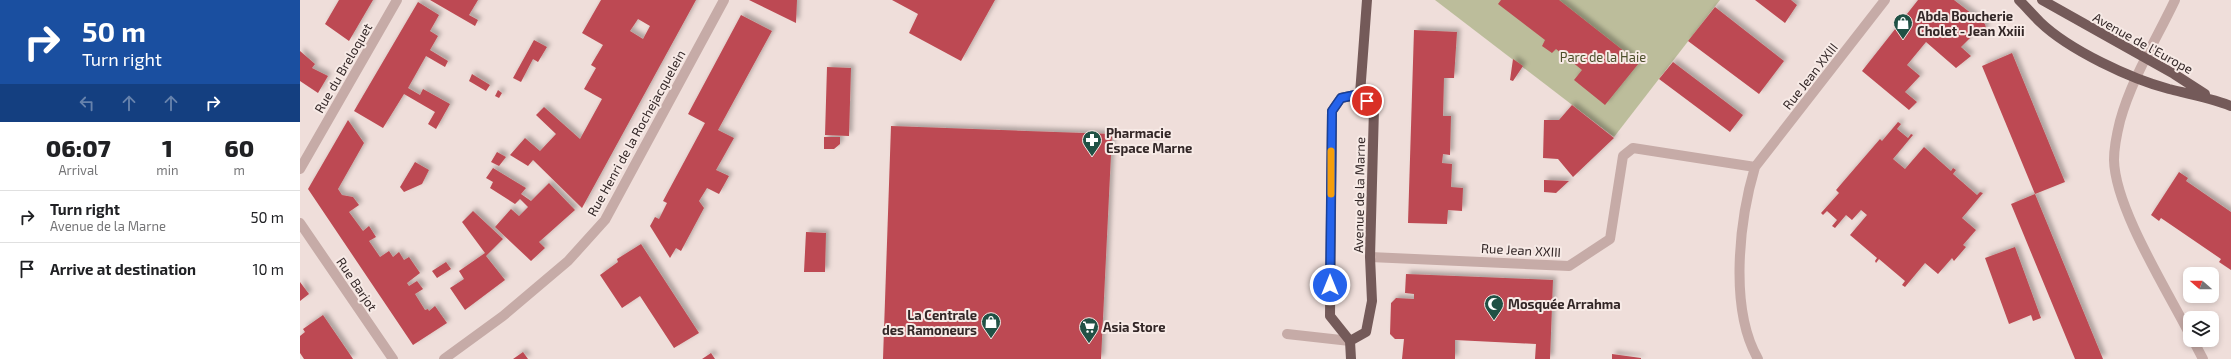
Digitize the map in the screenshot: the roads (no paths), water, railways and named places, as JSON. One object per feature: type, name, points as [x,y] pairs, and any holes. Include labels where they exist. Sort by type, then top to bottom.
[{"type":"main road","points":[[1360,94],[1366,0]]},
{"type":"main road","name":"Avenue de l’Europe","points":[[2019,0],[2041,23],[2084,53],[2136,78],[2169,89],[2210,98],[2231,106]]},
{"type":"main road","name":"Avenue de l’Europe","points":[[2042,0],[2144,59],[2174,74],[2210,98]]},
{"type":"main road","name":"Avenue de la Marne","points":[[1360,94],[1374,108],[1370,257],[1372,301],[1366,332],[1350,340],[1330,316],[1332,111],[1341,98],[1360,94]]},
{"type":"main road","points":[[1350,340],[1351,359]]},
{"type":"street","name":"Rue du Breloquet","points":[[300,169],[397,0]]},
{"type":"street","name":"Rue Henri de la Rochejacquelein","points":[[444,359],[503,316],[568,261],[605,220],[724,0]]},
{"type":"street","name":"Rue Jean XXIII","points":[[1758,359],[1751,347],[1740,295],[1739,257],[1748,191],[1755,167],[1885,0]]},
{"type":"street","points":[[2175,0],[2144,59],[2119,122],[2114,161],[2120,194],[2133,225],[2183,321]]},
{"type":"street","name":"Rue Jean XXIII","points":[[1370,257],[1569,266],[1610,239],[1623,156],[1633,148],[1755,167]]},
{"type":"street","name":"Rue Barjot","points":[[300,223],[393,359]]},
{"type":"street","points":[[1287,334],[1350,340]]},
{"type":"street","points":[[2197,347],[2203,359]]},
{"type":"place","name":"Abda Boucherie Cholet - Jean Xxiii","points":[[1903,40]]},
{"type":"place","name":"Pharmacie Espace Marne","points":[[1092,157]]},
{"type":"place","name":"Mosquée Arrahma","points":[[1494,321]]},
{"type":"place","name":"La Centrale des Ramoneurs","points":[[991,339]]},
{"type":"place","name":"Asia Store","points":[[1089,344]]},
{"type":"park label","name":"Parc de la Haie","points":[[1603,57]]}]
